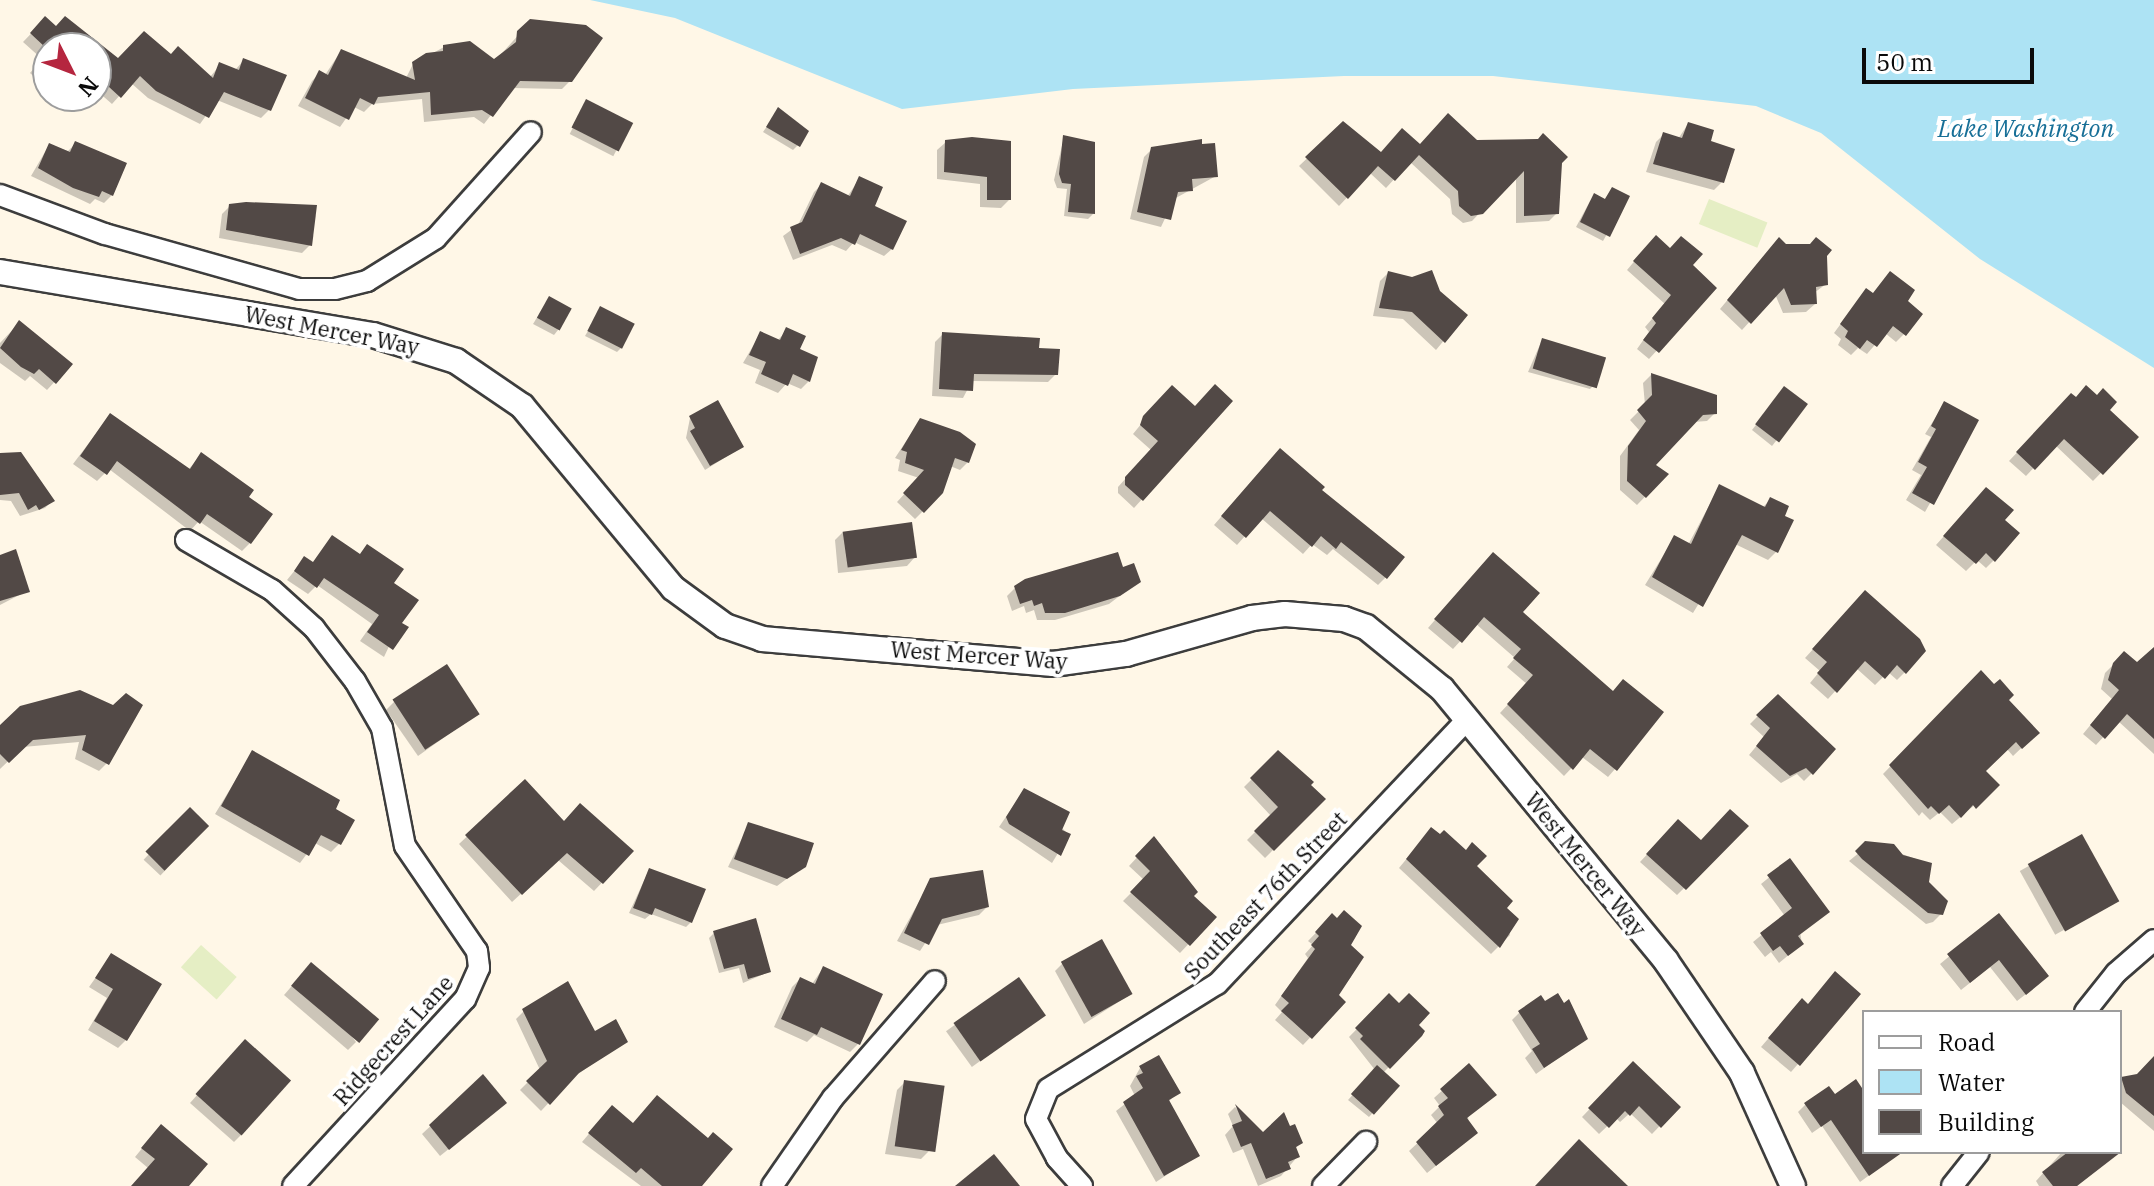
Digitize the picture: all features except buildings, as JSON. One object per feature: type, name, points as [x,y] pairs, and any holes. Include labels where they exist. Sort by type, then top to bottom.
[{"type":"street","points":[[0,195],[105,234],[299,289],[367,281],[407,261],[461,212],[531,132]]},
{"type":"street","name":"West Mercer Way","points":[[0,272],[294,320],[425,348],[480,373],[522,406],[557,444],[673,588],[725,626],[762,639],[1053,664],[1126,654],[1252,618],[1317,616],[1344,619],[1388,640],[1468,719],[1666,961],[1718,1034],[1762,1112],[1793,1186]]},
{"type":"street","points":[[294,320],[299,289]]},
{"type":"street","name":"Ridgecrest Lane","points":[[186,540],[272,590],[314,628],[349,672],[382,728],[405,846],[477,951],[479,968],[465,999],[293,1186]]},
{"type":"street","name":"Southeast 76th Street","points":[[1082,1186],[1057,1158],[1036,1119],[1048,1089],[1217,984],[1468,719]]},
{"type":"street","points":[[2087,1010],[2123,966],[2154,940]]},
{"type":"street","points":[[772,1186],[833,1098],[935,981]]},
{"type":"street","points":[[1323,1186],[1366,1142]]},
{"type":"street","points":[[1952,1186],[1977,1154]]},
{"type":"green space","points":[[1709,199],[1767,223],[1757,248],[1699,224]]},
{"type":"green space","points":[[201,945],[237,977],[217,999],[181,967]]},
{"type":"water","name":"Lake Washington","points":[[590,0],[2154,0],[2154,368],[1980,259],[1821,133],[1756,106],[1493,76],[1344,76],[1073,89],[902,109],[675,18]]}]
